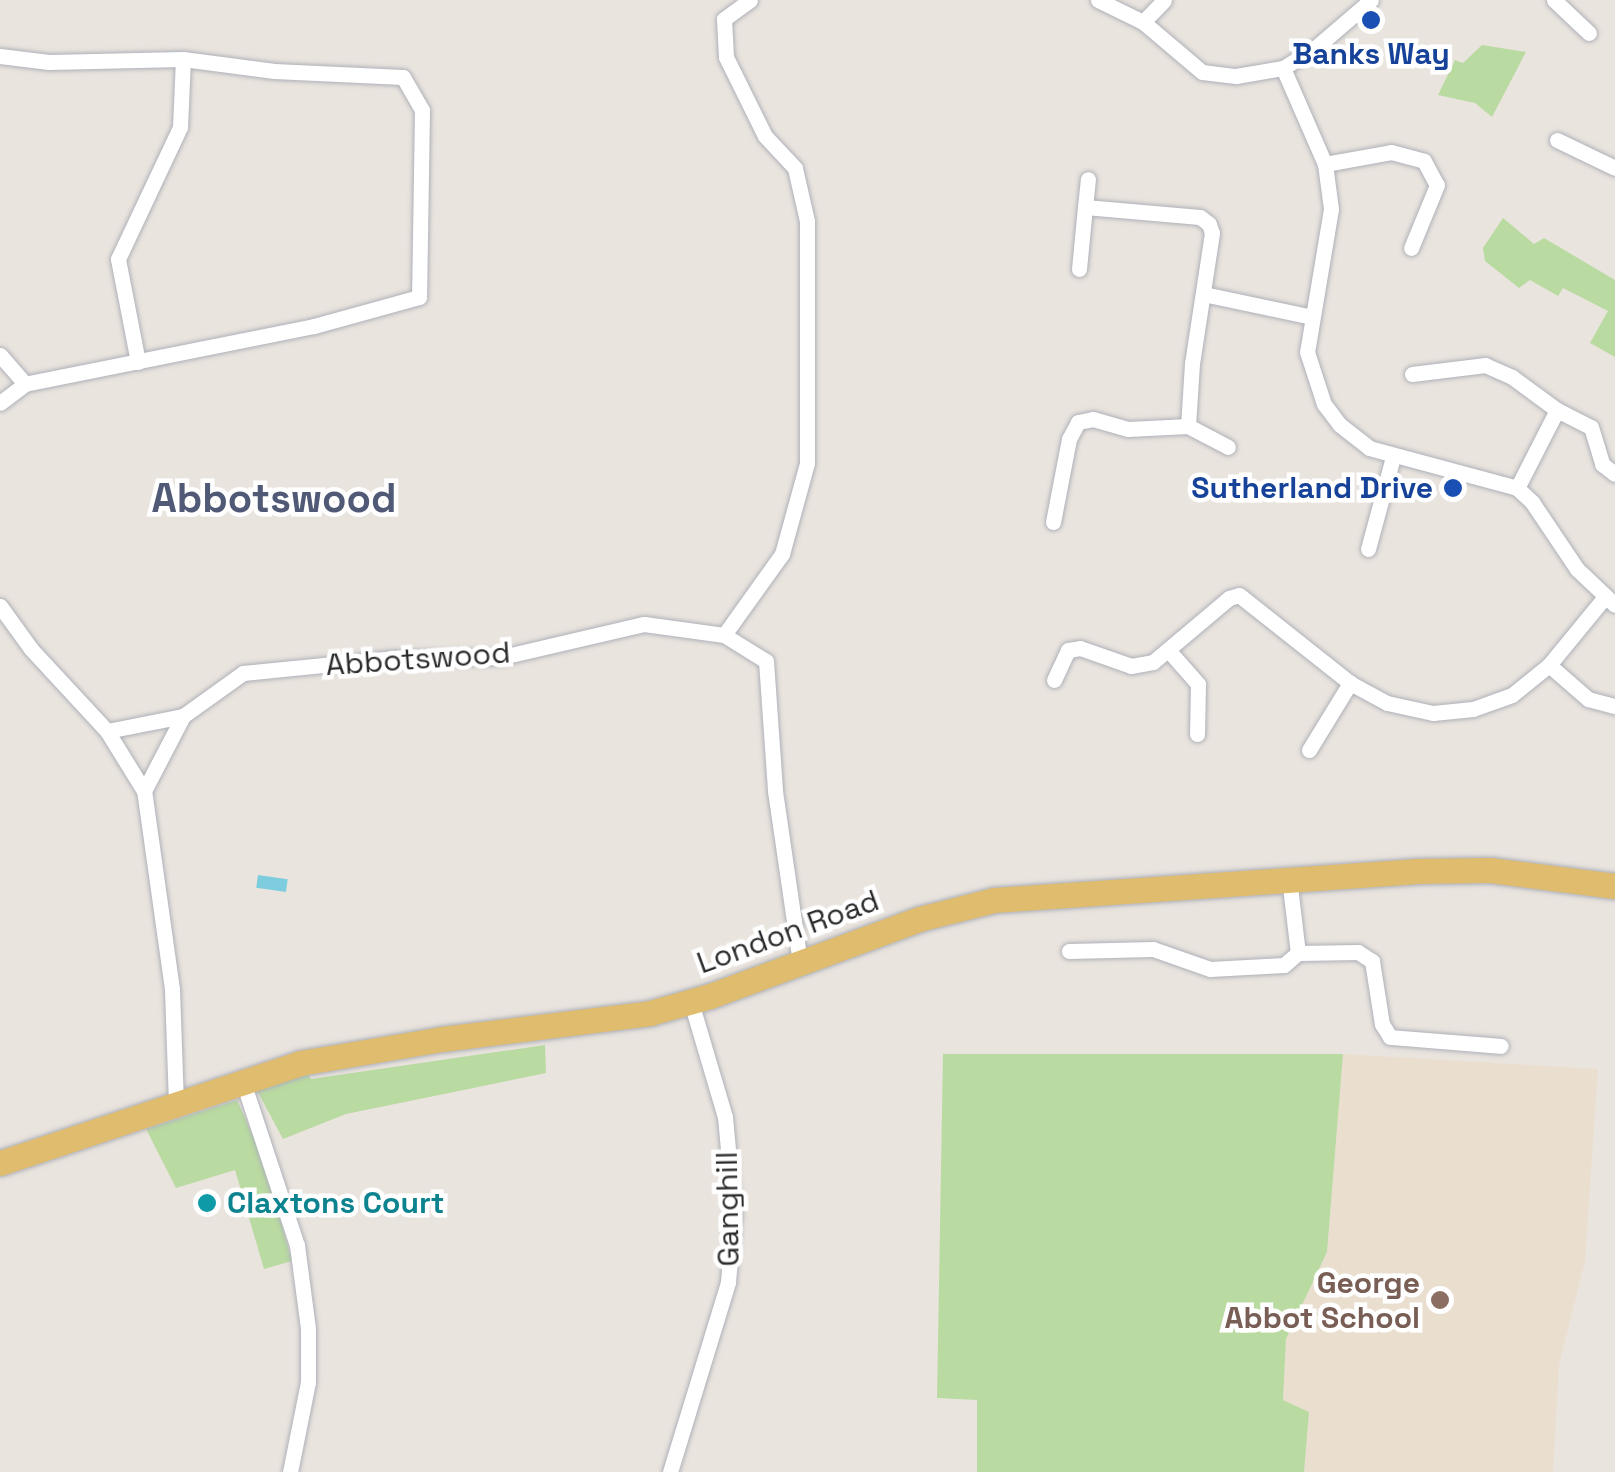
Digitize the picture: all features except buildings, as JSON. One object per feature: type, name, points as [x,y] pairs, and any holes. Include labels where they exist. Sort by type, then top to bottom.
[{"type":"main road","name":"London Road","points":[[0,1163],[242,1079],[394,1046],[650,1013],[691,1002],[919,919],[994,900],[1289,878],[1490,870],[1615,886]]},
{"type":"street","points":[[724,635],[782,554],[807,462],[806,221],[795,168],[765,136],[726,57],[724,19],[750,0]]},
{"type":"street","points":[[1098,0],[1143,22],[1202,72],[1236,76],[1283,68],[1314,49],[1371,0]]},
{"type":"street","points":[[1143,22],[1164,0]]},
{"type":"street","points":[[1554,0],[1589,34]]},
{"type":"street","points":[[0,56],[48,62],[183,59],[274,71],[403,77],[422,110],[419,297],[314,326],[25,384],[0,403]]},
{"type":"street","points":[[138,362],[118,258],[180,128],[183,59]]},
{"type":"street","points":[[1054,680],[1068,650],[1080,648],[1131,666],[1153,662],[1229,598],[1240,596],[1350,683],[1387,704],[1433,713],[1473,709],[1512,694],[1549,665],[1609,602],[1517,488],[1505,482],[1393,458],[1368,448],[1340,426],[1324,404],[1308,352],[1331,208],[1325,164],[1283,68]]},
{"type":"street","points":[[1557,140],[1615,168]]},
{"type":"street","points":[[1325,164],[1392,152],[1424,162],[1437,185],[1411,248]]},
{"type":"street","points":[[1079,269],[1088,179]]},
{"type":"street","points":[[1085,206],[1200,216],[1212,232],[1188,426]]},
{"type":"street","points":[[1204,294],[1312,317]]},
{"type":"street","points":[[0,355],[25,384]]},
{"type":"street","points":[[1412,374],[1485,365],[1512,378],[1591,427],[1602,464],[1615,474]]},
{"type":"street","points":[[1517,488],[1558,410]]},
{"type":"street","points":[[1053,522],[1069,439],[1078,422],[1093,419],[1128,429],[1188,426],[1228,446]]},
{"type":"street","points":[[1368,548],[1393,458]]},
{"type":"street","points":[[0,606],[31,649],[107,731],[144,790],[172,989],[176,1104]]},
{"type":"street","name":"Abbotswood","points":[[107,731],[183,716],[243,673],[392,658],[502,657],[644,624],[724,635],[766,661],[777,802],[800,962]]},
{"type":"street","points":[[1169,651],[1198,684],[1197,734]]},
{"type":"street","points":[[1549,665],[1588,698],[1615,706]]},
{"type":"street","points":[[1310,750],[1350,683]]},
{"type":"street","name":"Abbotswood","points":[[144,790],[183,716]]},
{"type":"street","points":[[1289,878],[1298,953]]},
{"type":"street","points":[[1069,951],[1153,950],[1210,968],[1284,965],[1298,953],[1358,952],[1372,961],[1382,1024],[1390,1037],[1501,1046]]},
{"type":"street","name":"Ganghill","points":[[670,1472],[728,1282],[734,1214],[725,1117],[691,1002]]},
{"type":"street","points":[[242,1079],[297,1245],[308,1329],[308,1382],[290,1472]]},
{"type":"shaded area","name":"George Abbot School","points":[[1343,1054],[1598,1069],[1585,1261],[1559,1365],[1553,1472],[1304,1472],[1309,1412],[1283,1400],[1286,1339],[1327,1252]]},
{"type":"green space","points":[[1482,45],[1526,52],[1492,117],[1475,103],[1438,95],[1455,60],[1463,63]]},
{"type":"green space","points":[[1503,218],[1534,244],[1544,238],[1615,280],[1615,357],[1590,343],[1608,311],[1563,288],[1558,296],[1530,280],[1519,288],[1485,261],[1483,248]]},
{"type":"green space","points":[[545,1045],[546,1073],[346,1114],[283,1139],[255,1087],[300,1063],[311,1079]]},
{"type":"green space","points":[[943,1054],[1343,1054],[1327,1252],[1286,1339],[1283,1400],[1309,1412],[1304,1472],[977,1472],[977,1400],[937,1398]]},
{"type":"green space","points":[[237,1100],[263,1158],[292,1261],[264,1269],[235,1170],[176,1188],[146,1129]]},
{"type":"water","points":[[258,875],[288,879],[286,892],[256,888]]},
{"type":"place","name":"Banks Way","points":[[1371,20]]},
{"type":"place","name":"Sutherland Drive","points":[[1453,488]]},
{"type":"place","name":"Claxtons Court","points":[[207,1203]]},
{"type":"place","name":"George Abbot School","points":[[1440,1300]]},
{"type":"district","name":"Abbotswood","points":[[274,499]]}]
